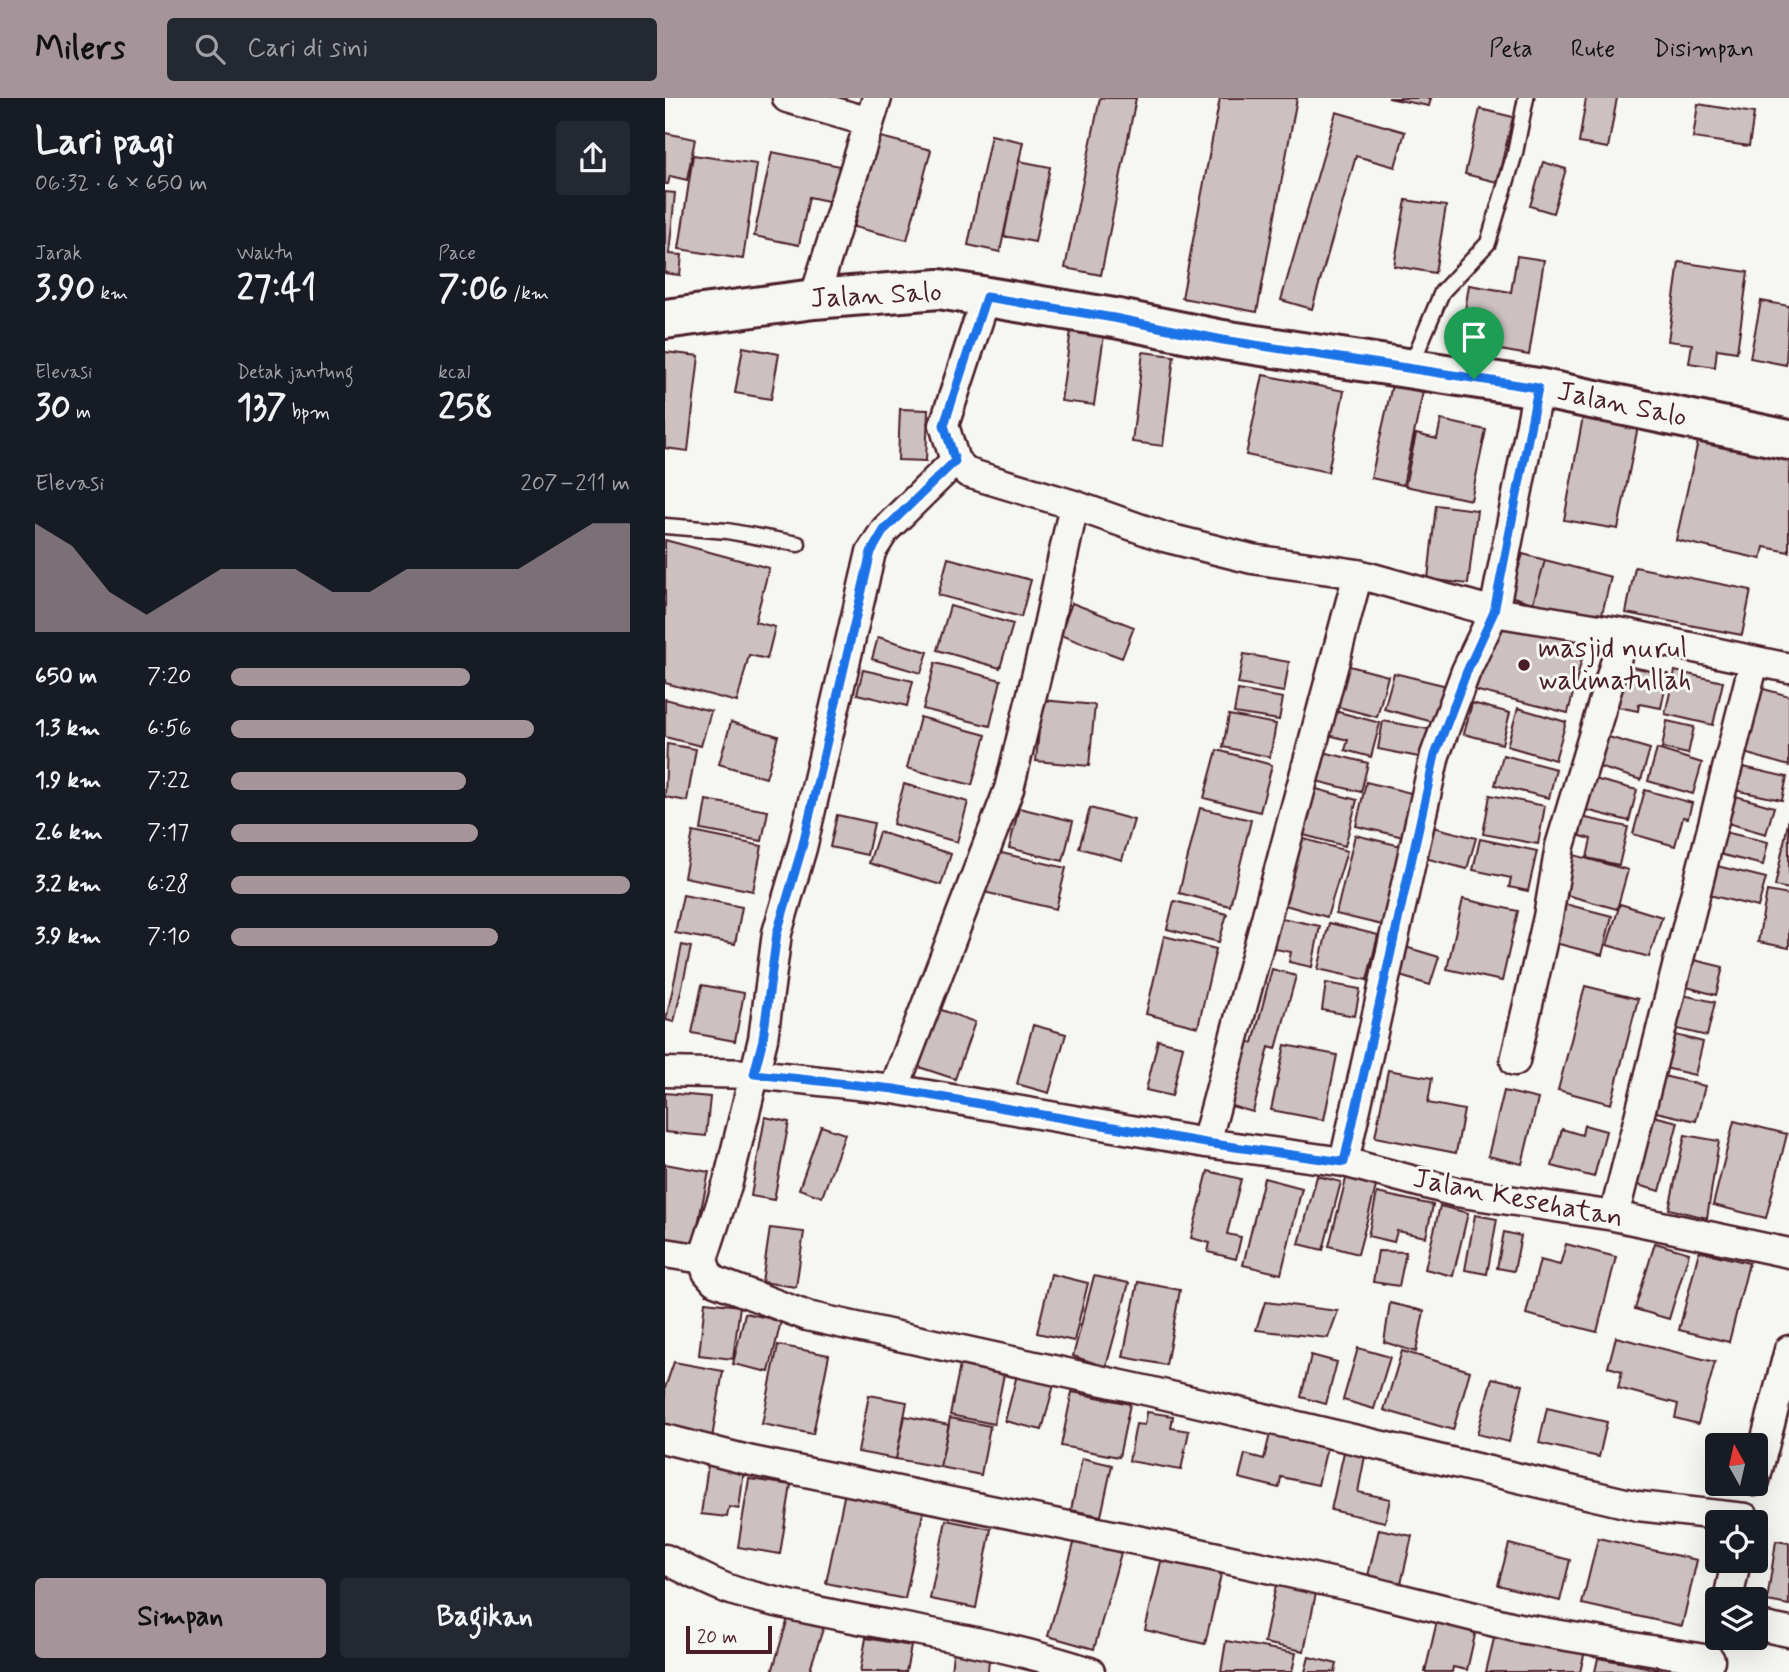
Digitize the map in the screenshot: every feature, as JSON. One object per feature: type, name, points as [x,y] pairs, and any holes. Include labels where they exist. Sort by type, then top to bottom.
[{"type":"street","points":[[787,98],[873,110],[814,299]]},
{"type":"street","name":"Jalan Salo","points":[[665,319],[814,299],[939,289],[1114,318],[1223,340],[1538,388],[1789,440]]},
{"type":"street","points":[[986,297],[944,425],[955,461],[968,473],[1074,505],[1164,537],[1226,553],[1358,575],[1494,612],[1624,633],[1789,668]]},
{"type":"street","points":[[1344,1162],[1435,755],[1467,671],[1494,612],[1538,388]]},
{"type":"street","points":[[955,461],[884,530],[871,552],[802,848],[777,933],[763,1039],[728,1182],[703,1259],[707,1272],[715,1281],[807,1315],[1149,1391],[1638,1506],[1705,1515]]},
{"type":"street","points":[[894,1089],[1009,789],[1074,505]]},
{"type":"street","points":[[1206,1143],[1358,575]]},
{"type":"street","points":[[1515,1062],[1548,917],[1560,846],[1624,633]]},
{"type":"street","points":[[1613,1216],[1755,662]]},
{"type":"street","name":"Jalan Kesehatan","points":[[665,1072],[754,1074],[894,1089],[1206,1143],[1344,1162],[1455,1192],[1613,1216],[1789,1253]]},
{"type":"street","points":[[665,1253],[703,1259]]},
{"type":"street","points":[[1768,1460],[1778,1442],[1789,1350]]},
{"type":"street","points":[[665,1440],[751,1461],[1190,1551],[1358,1588],[1519,1628],[1712,1657]]},
{"type":"street","points":[[665,1559],[735,1592],[957,1638],[1090,1672]]},
{"type":"street","points":[[1768,1628],[1789,1632]]},
{"type":"lane","points":[[1410,369],[1443,292],[1488,243],[1515,153],[1526,98]]},
{"type":"lane","points":[[665,526],[727,531],[798,544]]},
{"type":"building","points":[[1100,98],[1136,98],[1101,275],[1065,268]]},
{"type":"building","points":[[1220,98],[1297,98],[1257,312],[1182,298]]},
{"type":"building","points":[[1388,98],[1431,98],[1429,106]]},
{"type":"building","points":[[1586,98],[1617,98],[1608,148],[1579,143]]},
{"type":"building","points":[[1698,104],[1754,113],[1749,146],[1693,138]]},
{"type":"building","points":[[1480,109],[1513,117],[1497,182],[1465,174]]},
{"type":"building","points":[[1336,112],[1405,132],[1395,167],[1356,156],[1312,309],[1281,300]]},
{"type":"building","points":[[665,133],[695,139],[687,180],[670,176],[668,184],[665,184]]},
{"type":"building","points":[[991,135],[1023,142],[1000,252],[968,245]]},
{"type":"building","points":[[877,136],[931,150],[907,240],[854,227]]},
{"type":"building","points":[[772,152],[840,166],[833,202],[809,197],[799,245],[754,236]]},
{"type":"building","points":[[693,155],[757,164],[743,259],[679,249]]},
{"type":"building","points":[[1019,161],[1050,167],[1035,242],[1004,236]]},
{"type":"building","points":[[1543,162],[1566,169],[1553,213],[1530,206]]},
{"type":"building","points":[[665,192],[675,193],[669,254],[682,255],[680,275],[665,273]]},
{"type":"building","points":[[1406,200],[1446,206],[1435,273],[1394,266]]},
{"type":"building","points":[[1517,256],[1544,260],[1529,355],[1460,343],[1469,285],[1511,292]]},
{"type":"building","points":[[1679,262],[1748,272],[1737,352],[1717,349],[1715,367],[1689,363],[1692,344],[1668,341]]},
{"type":"building","points":[[1761,301],[1789,306],[1786,365],[1750,358]]},
{"type":"building","points":[[1071,330],[1104,335],[1094,405],[1061,401]]},
{"type":"building","points":[[743,347],[779,354],[771,399],[735,393]]},
{"type":"building","points":[[665,352],[699,356],[688,451],[665,448]]},
{"type":"building","points":[[1143,352],[1174,356],[1163,446],[1132,442]]},
{"type":"building","points":[[1263,375],[1344,391],[1328,472],[1246,455]]},
{"type":"building","points":[[1392,385],[1423,392],[1403,485],[1371,478]]},
{"type":"building","points":[[900,409],[928,410],[926,461],[898,460]]},
{"type":"building","points":[[1584,411],[1639,421],[1618,529],[1564,520]]},
{"type":"building","points":[[1441,420],[1486,430],[1471,500],[1405,486],[1416,434],[1437,439]]},
{"type":"building","points":[[1699,437],[1789,457],[1789,552],[1764,547],[1761,559],[1676,540]]},
{"type":"building","points":[[1436,505],[1477,510],[1468,584],[1428,579]]},
{"type":"building","points":[[665,540],[769,568],[755,622],[775,627],[767,659],[749,655],[737,702],[665,683]]},
{"type":"building","points":[[1523,554],[1545,560],[1533,603],[1510,596]]},
{"type":"building","points":[[948,558],[1031,580],[1021,617],[938,595]]},
{"type":"building","points":[[1545,560],[1611,577],[1600,622],[1533,603]]},
{"type":"building","points":[[1635,567],[1751,590],[1742,635],[1626,613]]},
{"type":"building","points":[[1072,603],[1134,627],[1122,658],[1060,635]]},
{"type":"building","points":[[950,606],[1013,624],[1000,668],[937,650]]},
{"type":"building","name":"masjid nurul walimatullah","points":[[1480,616],[1586,643],[1568,713],[1462,687]]},
{"type":"building","points":[[878,637],[928,652],[921,673],[872,659]]},
{"type":"building","points":[[1244,654],[1289,662],[1284,692],[1238,684]]},
{"type":"building","points":[[935,663],[1001,680],[990,726],[923,709]]},
{"type":"building","points":[[1338,663],[1388,676],[1377,717],[1327,704]]},
{"type":"building","points":[[1621,665],[1668,674],[1661,708],[1639,704],[1638,711],[1613,706]]},
{"type":"building","points":[[863,670],[913,681],[907,706],[857,694]]},
{"type":"building","points":[[1675,671],[1723,682],[1713,725],[1665,714]]},
{"type":"building","points":[[1394,673],[1447,686],[1437,723],[1384,709]]},
{"type":"building","points":[[1760,688],[1789,696],[1789,766],[1741,752]]},
{"type":"building","points":[[1238,690],[1283,698],[1279,720],[1234,713]]},
{"type":"building","points":[[665,699],[711,711],[701,746],[665,737]]},
{"type":"building","points":[[1042,700],[1095,705],[1089,766],[1036,761]]},
{"type":"building","points":[[1472,703],[1510,713],[1502,744],[1464,734]]},
{"type":"building","points":[[1518,708],[1566,722],[1555,760],[1507,746]]},
{"type":"building","points":[[1327,709],[1380,723],[1371,757],[1345,750],[1348,740],[1321,733]]},
{"type":"building","points":[[1229,715],[1276,724],[1270,757],[1223,747]]},
{"type":"building","points":[[920,717],[986,735],[972,785],[907,768]]},
{"type":"building","points":[[1383,721],[1434,730],[1429,759],[1378,749]]},
{"type":"building","points":[[1667,721],[1694,727],[1688,754],[1662,748]]},
{"type":"building","points":[[731,722],[778,736],[766,778],[719,764]]},
{"type":"building","points":[[1605,736],[1650,749],[1641,780],[1596,766]]},
{"type":"building","points":[[667,744],[696,749],[687,801],[665,797]]},
{"type":"building","points":[[1657,749],[1702,763],[1693,794],[1648,781]]},
{"type":"building","points":[[1217,750],[1272,765],[1260,812],[1204,798]]},
{"type":"building","points":[[1315,750],[1368,763],[1361,792],[1308,779]]},
{"type":"building","points":[[1503,755],[1556,769],[1549,798],[1495,785]]},
{"type":"building","points":[[1739,766],[1787,777],[1782,800],[1734,790]]},
{"type":"building","points":[[1594,779],[1637,790],[1629,821],[1586,810]]},
{"type":"building","points":[[1366,782],[1419,795],[1408,838],[1356,826]]},
{"type":"building","points":[[904,784],[968,802],[957,842],[893,824]]},
{"type":"building","points":[[1309,787],[1357,800],[1345,846],[1296,833]]},
{"type":"building","points":[[1645,790],[1692,803],[1688,818],[1683,817],[1675,846],[1633,834]]},
{"type":"building","points":[[1490,795],[1545,806],[1538,844],[1483,834]]},
{"type":"building","points":[[1732,795],[1774,807],[1766,834],[1724,822]]},
{"type":"building","points":[[706,800],[768,811],[762,841],[701,830]]},
{"type":"building","points":[[1019,808],[1073,821],[1063,861],[1009,848]]},
{"type":"building","points":[[1090,808],[1134,820],[1122,860],[1079,848]]},
{"type":"building","points":[[1200,808],[1251,820],[1230,906],[1179,893]]},
{"type":"building","points":[[837,815],[874,823],[867,855],[830,847]]},
{"type":"building","points":[[1581,817],[1628,827],[1619,865],[1587,858],[1591,839],[1577,835]]},
{"type":"building","points":[[1789,818],[1789,889],[1775,886]]},
{"type":"building","points":[[1429,826],[1476,838],[1467,869],[1421,857]]},
{"type":"building","points":[[1720,831],[1768,842],[1763,865],[1715,853]]},
{"type":"building","points":[[693,832],[762,846],[753,891],[684,877]]},
{"type":"building","points":[[879,832],[951,854],[941,885],[869,863]]},
{"type":"building","points":[[1355,835],[1401,846],[1382,925],[1336,914]]},
{"type":"building","points":[[1297,837],[1347,851],[1327,917],[1278,903]]},
{"type":"building","points":[[1480,839],[1537,851],[1528,891],[1509,887],[1511,878],[1473,870]]},
{"type":"building","points":[[993,851],[1066,868],[1056,909],[984,892]]},
{"type":"building","points":[[1574,855],[1628,870],[1617,909],[1563,894]]},
{"type":"building","points":[[1713,865],[1766,878],[1758,907],[1705,894]]},
{"type":"building","points":[[1767,891],[1789,895],[1789,948],[1758,942]]},
{"type":"building","points":[[683,895],[742,907],[735,944],[675,933]]},
{"type":"building","points":[[1463,899],[1518,911],[1502,981],[1447,969]]},
{"type":"building","points":[[1174,901],[1227,914],[1219,942],[1167,929]]},
{"type":"building","points":[[1565,904],[1612,916],[1602,955],[1555,943]]},
{"type":"building","points":[[1620,904],[1662,917],[1649,957],[1607,945]]},
{"type":"building","points":[[1267,915],[1320,926],[1312,967],[1289,962],[1291,952],[1261,946]]},
{"type":"building","points":[[1329,923],[1378,935],[1367,980],[1318,969]]},
{"type":"building","points":[[1164,936],[1216,949],[1198,1027],[1146,1014]]},
{"type":"building","points":[[682,945],[691,947],[674,1022],[666,1020]]},
{"type":"building","points":[[1402,946],[1439,957],[1430,985],[1393,974]]},
{"type":"building","points":[[1690,959],[1723,967],[1716,995],[1683,986]]},
{"type":"building","points":[[1272,969],[1296,976],[1276,1049],[1269,1047],[1253,1112],[1224,1104],[1241,1040],[1253,1043]]},
{"type":"building","points":[[1326,983],[1360,989],[1355,1016],[1322,1010]]},
{"type":"building","points":[[702,985],[744,993],[735,1041],[692,1033]]},
{"type":"building","points":[[1585,986],[1638,999],[1611,1104],[1558,1090]]},
{"type":"building","points":[[1678,994],[1715,1002],[1707,1036],[1670,1027]]},
{"type":"building","points":[[936,1008],[975,1022],[955,1079],[916,1066]]},
{"type":"building","points":[[1033,1025],[1066,1034],[1049,1093],[1017,1084]]},
{"type":"building","points":[[1664,1032],[1703,1042],[1695,1075],[1656,1066]]},
{"type":"building","points":[[1158,1040],[1183,1046],[1172,1096],[1146,1090]]},
{"type":"building","points":[[1285,1045],[1337,1055],[1324,1120],[1271,1110]]},
{"type":"building","points":[[1388,1070],[1432,1078],[1428,1103],[1464,1110],[1456,1153],[1375,1137]]},
{"type":"building","points":[[1651,1073],[1705,1086],[1696,1121],[1643,1109]]},
{"type":"building","points":[[1504,1091],[1538,1099],[1522,1164],[1488,1156]]},
{"type":"building","points":[[665,1093],[710,1097],[706,1136],[665,1132]]},
{"type":"building","points":[[1641,1113],[1678,1122],[1660,1191],[1622,1181]]},
{"type":"building","points":[[765,1117],[789,1122],[774,1200],[751,1196]]},
{"type":"building","points":[[1734,1121],[1787,1134],[1766,1218],[1713,1205]]},
{"type":"building","points":[[1584,1125],[1606,1131],[1594,1177],[1552,1166],[1562,1129],[1582,1135]]},
{"type":"building","points":[[821,1126],[845,1134],[822,1197],[799,1189]]},
{"type":"building","points":[[1685,1135],[1719,1141],[1707,1218],[1669,1209]]},
{"type":"building","points":[[665,1164],[709,1172],[693,1248],[665,1243]]},
{"type":"building","points":[[1208,1171],[1241,1179],[1227,1234],[1241,1237],[1236,1259],[1208,1252],[1210,1243],[1191,1238]]},
{"type":"building","points":[[1347,1175],[1377,1183],[1358,1254],[1329,1246]]},
{"type":"building","points":[[1317,1176],[1341,1182],[1323,1250],[1299,1244]]},
{"type":"building","points":[[1264,1178],[1302,1188],[1281,1274],[1243,1265]]},
{"type":"building","points":[[1377,1193],[1433,1205],[1426,1237],[1397,1231],[1394,1242],[1368,1236]]},
{"type":"building","points":[[1440,1206],[1468,1213],[1453,1276],[1425,1269]]},
{"type":"building","points":[[1475,1215],[1497,1219],[1487,1274],[1465,1270]]},
{"type":"building","points":[[770,1228],[804,1232],[796,1287],[762,1282]]},
{"type":"building","points":[[1504,1232],[1521,1236],[1514,1271],[1497,1268]]},
{"type":"building","points":[[1655,1243],[1689,1253],[1669,1319],[1635,1309]]},
{"type":"building","points":[[1566,1244],[1616,1257],[1597,1332],[1526,1314],[1540,1260],[1560,1265]]},
{"type":"building","points":[[1378,1251],[1406,1252],[1399,1286],[1373,1282]]},
{"type":"building","points":[[1699,1251],[1749,1263],[1729,1342],[1679,1330]]},
{"type":"building","points":[[1051,1274],[1088,1283],[1074,1341],[1037,1333]]},
{"type":"building","points":[[1094,1276],[1129,1283],[1106,1367],[1073,1356]]},
{"type":"building","points":[[1138,1282],[1180,1290],[1166,1365],[1123,1357]]},
{"type":"building","points":[[705,1302],[740,1306],[733,1359],[699,1355]]},
{"type":"building","points":[[1265,1302],[1338,1311],[1328,1338],[1256,1330]]},
{"type":"building","points":[[1390,1303],[1424,1311],[1416,1352],[1384,1342]]},
{"type":"building","points":[[745,1313],[781,1321],[769,1372],[733,1364]]},
{"type":"building","points":[[1616,1337],[1715,1362],[1698,1424],[1675,1418],[1678,1404],[1618,1388],[1622,1371],[1608,1367]]},
{"type":"building","points":[[778,1345],[829,1355],[813,1434],[762,1424]]},
{"type":"building","points":[[1358,1348],[1390,1357],[1374,1409],[1343,1400]]},
{"type":"building","points":[[1402,1351],[1470,1371],[1453,1430],[1384,1410]]},
{"type":"building","points":[[1311,1355],[1337,1362],[1326,1404],[1301,1397]]},
{"type":"building","points":[[961,1360],[1005,1369],[994,1424],[950,1415]]},
{"type":"building","points":[[674,1362],[723,1371],[712,1438],[665,1433],[665,1388]]},
{"type":"building","points":[[1018,1371],[1055,1381],[1042,1430],[1005,1421]]},
{"type":"building","points":[[1492,1378],[1523,1385],[1509,1442],[1477,1434]]},
{"type":"building","points":[[1072,1392],[1130,1404],[1119,1457],[1061,1446]]},
{"type":"building","points":[[869,1395],[907,1402],[896,1459],[858,1452]]},
{"type":"building","points":[[1547,1408],[1607,1422],[1599,1457],[1539,1443]]},
{"type":"building","points":[[1147,1412],[1173,1416],[1171,1428],[1189,1431],[1181,1470],[1129,1461],[1136,1424],[1145,1425]]},
{"type":"building","points":[[905,1416],[949,1425],[940,1467],[896,1459]]},
{"type":"building","points":[[950,1418],[990,1426],[981,1475],[940,1467]]},
{"type":"building","points":[[1270,1434],[1327,1447],[1318,1485],[1281,1477],[1279,1488],[1239,1478],[1245,1454],[1264,1459]]},
{"type":"building","points":[[1344,1452],[1365,1456],[1358,1492],[1390,1499],[1385,1522],[1331,1510]]},
{"type":"building","points":[[1082,1458],[1112,1465],[1101,1516],[1071,1510]]},
{"type":"building","points":[[708,1465],[744,1470],[739,1509],[729,1507],[727,1517],[701,1514]]},
{"type":"building","points":[[749,1479],[791,1485],[780,1554],[738,1547]]},
{"type":"building","points":[[846,1487],[925,1503],[905,1599],[826,1583]]},
{"type":"building","points":[[946,1520],[991,1529],[976,1608],[930,1599]]},
{"type":"building","points":[[1379,1529],[1412,1536],[1400,1588],[1367,1580]]},
{"type":"building","points":[[1598,1538],[1697,1560],[1682,1626],[1582,1604]]},
{"type":"building","points":[[1075,1540],[1121,1553],[1094,1649],[1048,1636]]},
{"type":"building","points":[[1776,1541],[1789,1543],[1789,1605],[1768,1601]]},
{"type":"building","points":[[1509,1544],[1570,1560],[1560,1601],[1498,1585]]},
{"type":"building","points":[[1163,1553],[1223,1566],[1205,1644],[1145,1630]]},
{"type":"building","points":[[1277,1580],[1317,1588],[1304,1651],[1264,1643]]},
{"type":"building","points":[[789,1615],[824,1626],[809,1672],[772,1672]]},
{"type":"building","points":[[1438,1617],[1477,1626],[1467,1670],[1453,1667],[1452,1672],[1425,1672]]},
{"type":"building","points":[[1496,1630],[1585,1651],[1580,1672],[1486,1672]]},
{"type":"building","points":[[866,1638],[911,1646],[906,1672],[860,1672]]},
{"type":"building","points":[[1226,1641],[1296,1653],[1292,1672],[1221,1672]]},
{"type":"building","points":[[953,1653],[989,1658],[988,1672],[951,1672]]},
{"type":"building","points":[[1309,1657],[1337,1664],[1335,1672],[1305,1672]]},
{"type":"building","points":[[1598,1658],[1663,1670],[1595,1672]]},
{"type":"place","name":"masjid nurul walimatullah","points":[[1524,665]]},
{"type":"route","points":[[986,297],[1114,318],[1223,340],[1474,379],[1538,388],[1494,612],[1467,671],[1435,755],[1344,1162],[1206,1143],[894,1089],[754,1074],[763,1039],[777,933],[802,848],[871,552],[884,530],[955,461],[944,425],[986,297]]}]
